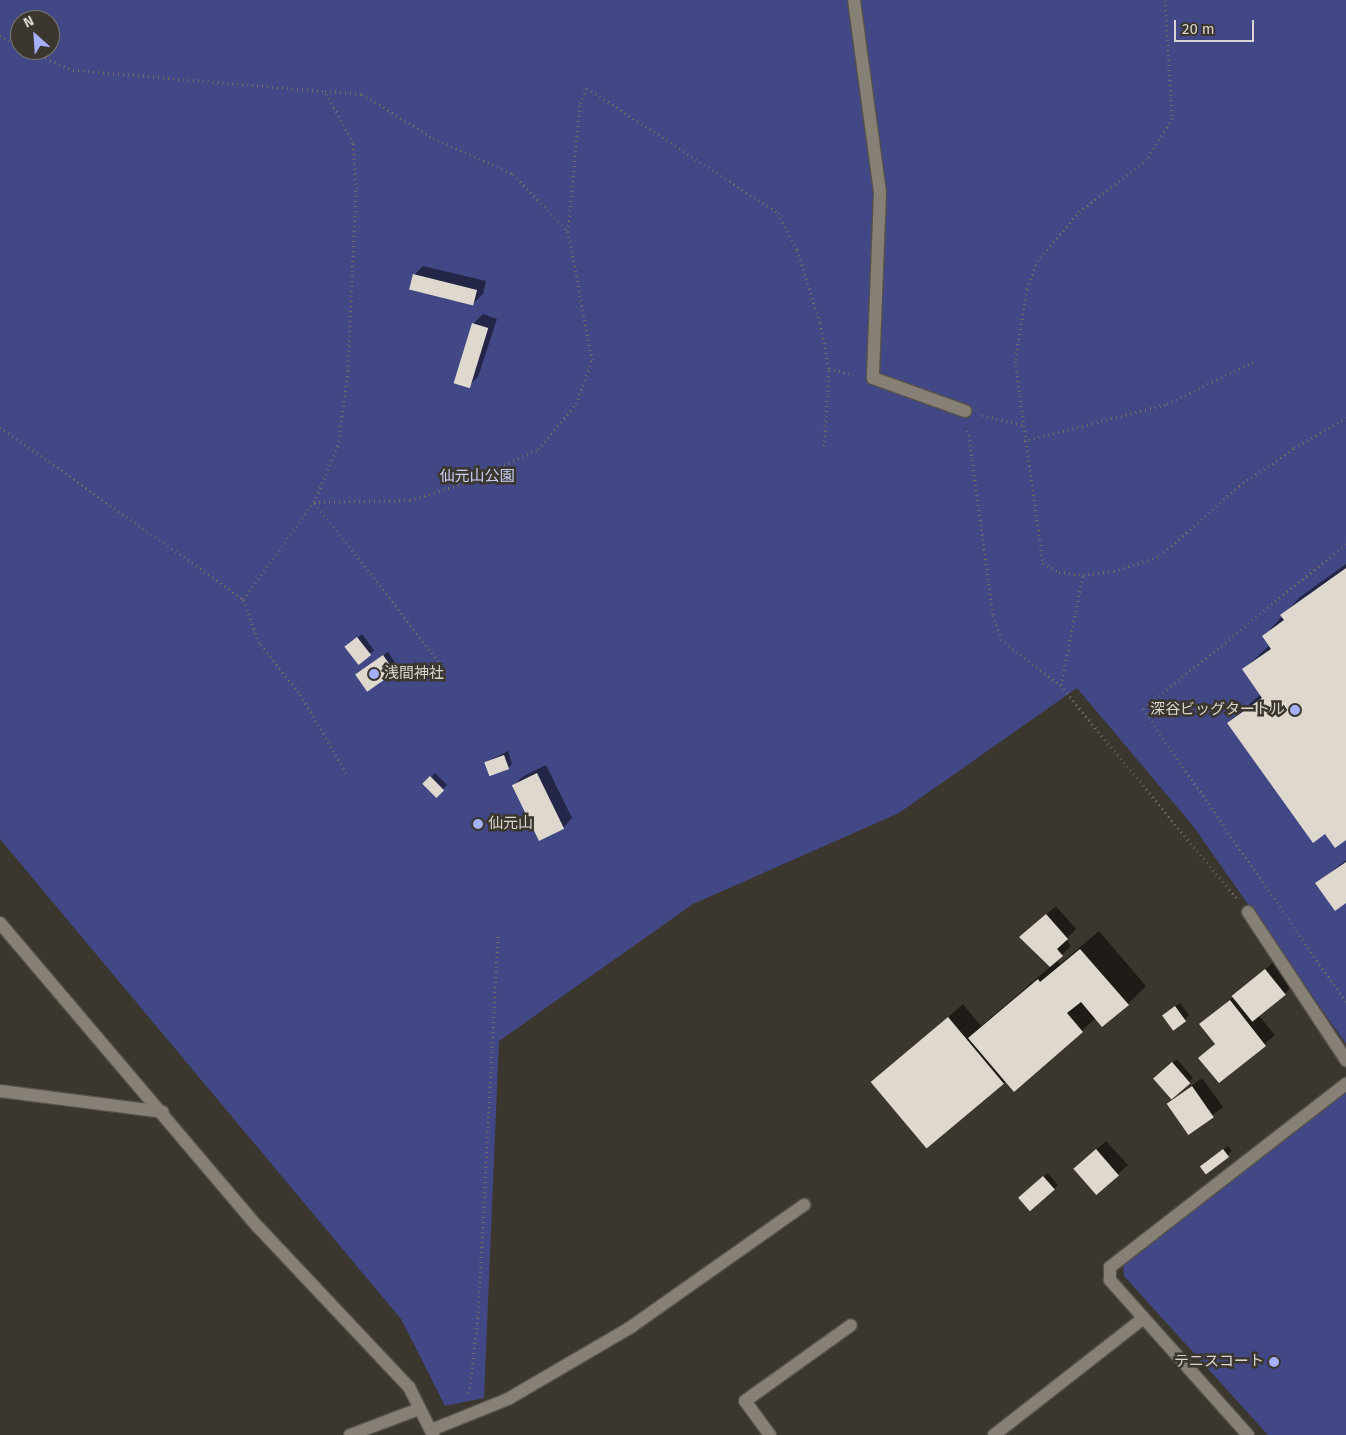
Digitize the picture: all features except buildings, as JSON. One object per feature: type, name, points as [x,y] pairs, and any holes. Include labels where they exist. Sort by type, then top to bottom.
[{"type":"street","points":[[854,0],[880,192],[873,378],[965,411]]},
{"type":"street","points":[[1248,912],[1346,1060]]},
{"type":"street","points":[[0,923],[163,1112],[259,1228],[409,1387],[432,1433],[466,1416],[508,1399],[631,1327],[804,1205]]},
{"type":"street","points":[[1248,1435],[1110,1280],[1110,1267],[1346,1084]]},
{"type":"street","points":[[0,1091],[163,1112]]},
{"type":"street","points":[[994,1435],[1144,1318]]},
{"type":"street","points":[[770,1435],[745,1401],[851,1325]]},
{"type":"street","points":[[350,1435],[420,1409]]},
{"type":"path","points":[[1165,0],[1172,118],[1147,159],[1080,211],[1038,260],[1027,289],[1015,361],[1024,441],[1042,563],[1059,572],[1083,575],[1114,571],[1160,556],[1239,486],[1294,448],[1346,418]]},
{"type":"path","points":[[50,60],[73,70],[362,94],[433,138],[513,174],[568,231]]},
{"type":"path","points":[[314,502],[410,500],[468,482],[538,449],[576,404],[592,360],[568,231],[580,103],[587,88],[778,212],[797,250],[820,323],[829,369],[824,446]]},
{"type":"path","points":[[242,599],[314,502],[338,446],[348,371],[356,189],[353,143],[325,91]]},
{"type":"path","points":[[1024,441],[1167,404],[1257,360]]},
{"type":"path","points":[[829,369],[873,378]]},
{"type":"path","points":[[1023,425],[965,411],[993,615],[1001,639],[1060,685],[1248,912]]},
{"type":"path","points":[[0,427],[242,599],[259,643],[298,692],[346,773]]},
{"type":"path","points":[[314,502],[445,669]]},
{"type":"path","points":[[1346,544],[1143,709],[1346,1002]]},
{"type":"path","points":[[1060,685],[1083,575]]},
{"type":"path","points":[[466,1416],[478,1317],[498,937]]},
{"type":"green space","name":"仙元山公園","points":[[0,0],[1346,0],[1346,1044],[1193,826],[1077,688],[899,813],[693,904],[499,1041],[484,1398],[445,1406],[401,1319],[0,839]]},
{"type":"green space","points":[[1346,1091],[1346,1435],[1268,1435],[1124,1276],[1123,1262]]},
{"type":"place","name":"浅間神社","points":[[374,674]]},
{"type":"place","name":"深谷ビッグタートル","points":[[1295,710]]},
{"type":"place","name":"仙元山","points":[[478,824]]},
{"type":"place","name":"テニスコート","points":[[1274,1362]]}]
